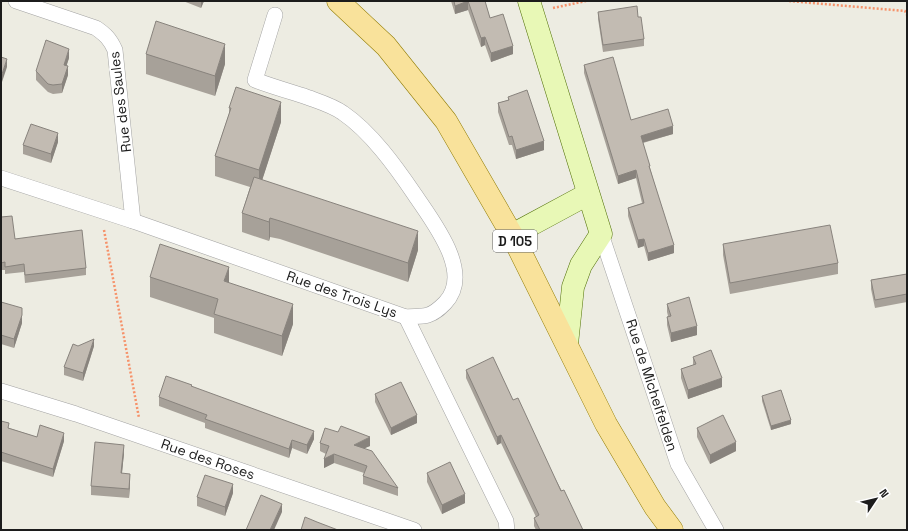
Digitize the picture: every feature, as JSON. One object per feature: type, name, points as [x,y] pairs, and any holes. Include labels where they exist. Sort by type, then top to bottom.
[{"type":"main road","name":"D 105","points":[[338,1],[386,46],[446,121],[512,235],[606,424],[655,507],[672,530]]},
{"type":"street","name":"Rue des Saules","points":[[16,1],[96,28],[105,34],[111,42],[115,50],[133,220]]},
{"type":"street","points":[[531,7],[601,234],[581,265],[574,287],[567,344]]},
{"type":"street","name":"Rue des Trois Lys","points":[[1,178],[133,220],[406,317],[428,315],[440,309],[449,299],[455,286],[456,272],[450,253],[437,227],[395,167],[365,132],[343,112],[323,102],[255,80],[275,15]]},
{"type":"street","points":[[512,235],[588,194]]},
{"type":"street","name":"Rue de Michelfelden","points":[[601,234],[678,464],[716,530]]},
{"type":"street","points":[[406,317],[506,521],[507,530]]},
{"type":"street","name":"Rue des Roses","points":[[1,391],[142,436],[414,530]]},
{"type":"path","points":[[531,7],[586,1]]},
{"type":"path","points":[[789,1],[905,11],[907,15]]},
{"type":"path","points":[[100,210],[142,436]]},
{"type":"building","points":[[454,1],[468,1],[455,6]]},
{"type":"building","points":[[468,1],[485,1],[490,18],[503,14],[513,46],[491,53],[485,37],[481,38]]},
{"type":"building","points":[[637,6],[638,17],[641,17],[644,39],[603,45],[598,12]]},
{"type":"building","points":[[156,21],[225,44],[215,76],[146,54]]},
{"type":"building","points":[[46,40],[69,49],[64,65],[68,66],[62,84],[48,84],[36,71]]},
{"type":"building","points":[[1,57],[7,59],[1,77]]},
{"type":"building","points":[[613,57],[631,120],[668,109],[673,126],[641,136],[674,245],[648,253],[644,239],[638,240],[628,208],[644,203],[636,170],[618,176],[584,65]]},
{"type":"building","points":[[236,87],[281,102],[259,170],[215,156],[231,108],[229,108]]},
{"type":"building","points":[[527,90],[544,141],[516,150],[512,136],[509,137],[498,103],[509,100],[508,97]]},
{"type":"building","points":[[31,124],[58,133],[51,154],[23,145]]},
{"type":"building","points":[[254,177],[418,231],[408,263],[280,221],[270,218],[269,222],[242,213]]},
{"type":"building","points":[[12,216],[15,239],[82,230],[86,268],[25,275],[24,264],[5,267],[5,262],[1,263],[1,217]]},
{"type":"building","points":[[830,225],[838,263],[730,283],[723,244]]},
{"type":"building","points":[[160,244],[229,267],[224,281],[293,304],[282,336],[214,314],[218,299],[150,277]]},
{"type":"building","points":[[907,274],[907,294],[875,300],[871,280]]},
{"type":"building","points":[[689,297],[697,326],[671,333],[667,317],[671,316],[667,304]]},
{"type":"building","points":[[1,302],[22,308],[22,315],[14,339],[1,335]]},
{"type":"building","points":[[94,339],[83,373],[64,367],[73,344],[78,346]]},
{"type":"building","points":[[711,350],[722,378],[688,390],[681,369],[696,364],[693,357]]},
{"type":"building","points":[[493,357],[513,400],[518,398],[561,491],[564,490],[583,530],[540,530],[534,518],[539,515],[501,435],[497,437],[466,370]]},
{"type":"building","points":[[166,376],[314,431],[307,445],[292,440],[289,449],[205,419],[207,415],[159,397]]},
{"type":"building","points":[[401,382],[417,415],[391,428],[375,394]]},
{"type":"building","points":[[781,390],[791,420],[771,426],[762,396]]},
{"type":"building","points":[[723,415],[736,442],[710,455],[697,428]]},
{"type":"building","points":[[1,421],[9,423],[8,428],[37,437],[40,425],[64,433],[53,469],[1,452]]},
{"type":"building","points":[[341,426],[370,437],[354,445],[372,451],[398,488],[363,476],[367,466],[334,454],[324,459],[329,446],[320,443],[325,428],[338,432]]},
{"type":"building","points":[[95,442],[124,445],[121,473],[130,474],[129,489],[91,486]]},
{"type":"building","points":[[450,462],[465,494],[442,505],[427,473]]},
{"type":"building","points":[[205,475],[233,484],[225,507],[197,497]]},
{"type":"building","points":[[261,495],[282,504],[270,530],[246,530]]},
{"type":"building","points":[[305,517],[317,522],[338,530],[301,530]]}]
